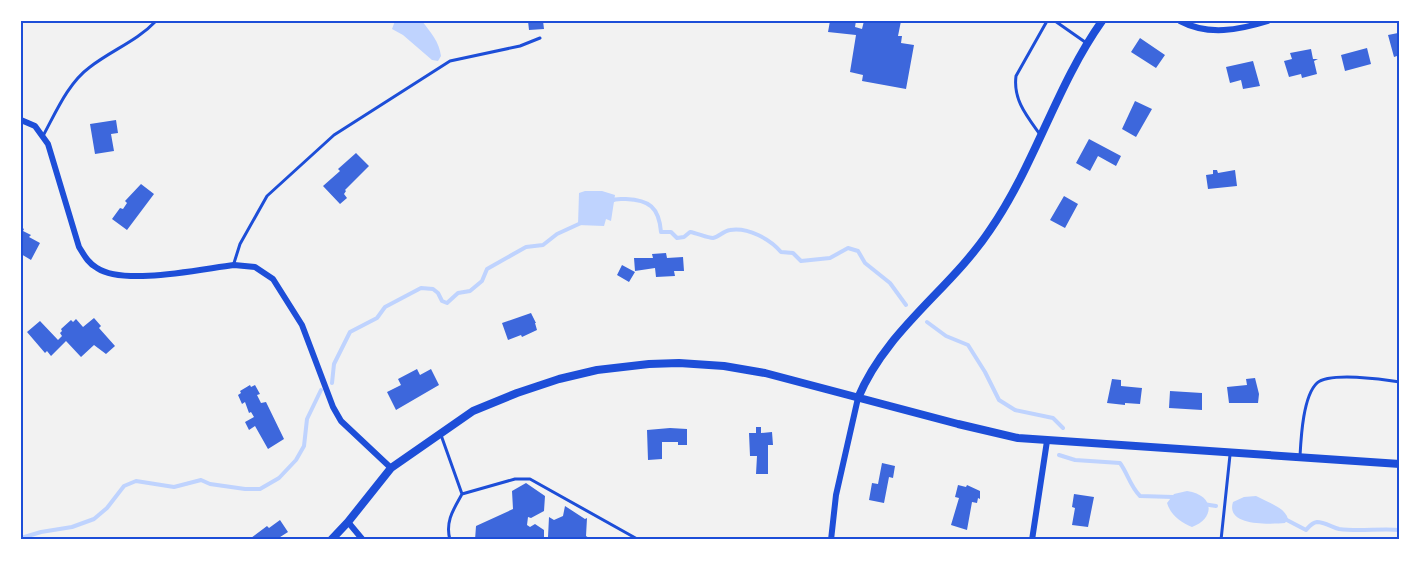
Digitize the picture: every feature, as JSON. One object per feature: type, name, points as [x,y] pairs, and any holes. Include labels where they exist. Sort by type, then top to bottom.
[{"type":"street","points":[[831,540],[836,495],[858,398],[865,381],[886,349],[908,322],[979,247],[991,229],[1015,188],[1087,43],[1102,21]]},
{"type":"street","points":[[1180,21],[1195,27],[1214,30],[1234,29],[1268,21]]},
{"type":"street","points":[[21,120],[35,126],[48,144],[79,247],[87,260],[98,269],[131,278],[234,265],[255,267],[273,279],[302,325],[341,421],[391,468]]},
{"type":"street","points":[[331,540],[391,468],[473,411],[517,393],[569,376],[627,365],[679,363],[724,366],[765,374],[993,433],[1047,441],[1400,464]]},
{"type":"street","points":[[1032,540],[1047,441]]},
{"type":"street","points":[[348,522],[363,540]]},
{"type":"lane","points":[[43,136],[78,77],[91,66],[138,38],[156,21]]},
{"type":"lane","points":[[1040,135],[1018,102],[1015,91],[1016,76],[1047,21]]},
{"type":"lane","points":[[1055,21],[1087,43]]},
{"type":"lane","points":[[234,265],[240,244],[267,196],[333,135],[450,61],[520,46],[540,38]]},
{"type":"lane","points":[[1300,458],[1305,413],[1310,394],[1319,381],[1332,377],[1400,382]]},
{"type":"lane","points":[[441,434],[462,494]]},
{"type":"lane","points":[[1221,540],[1230,453]]},
{"type":"lane","points":[[450,540],[447,526],[449,517],[462,494],[515,479],[530,480],[639,540]]},
{"type":"water","points":[[395,21],[422,21],[438,46],[441,56],[438,61],[432,60],[403,35],[392,29]]},
{"type":"water","points":[[602,191],[615,195],[611,221],[606,219],[604,226],[578,225],[579,193]]},
{"type":"water","points":[[1187,491],[1203,497],[1209,508],[1205,519],[1192,527],[1176,518],[1167,503],[1174,494]]},
{"type":"water","points":[[1256,496],[1283,511],[1288,519],[1285,523],[1251,522],[1236,516],[1232,510],[1233,502],[1244,497]]},
{"type":"building","points":[[528,21],[543,21],[544,29],[529,30]]},
{"type":"building","points":[[830,21],[856,21],[855,27],[862,29],[864,21],[901,21],[898,36],[902,36],[901,43],[914,45],[906,89],[862,81],[863,75],[850,72],[856,35],[828,32]]},
{"type":"building","points":[[1400,30],[1400,55],[1394,57],[1388,35],[1398,33],[1397,31]]},
{"type":"building","points":[[1140,38],[1165,55],[1156,68],[1131,52]]},
{"type":"building","points":[[1367,48],[1371,64],[1345,71],[1341,55]]},
{"type":"building","points":[[1311,49],[1313,59],[1318,59],[1314,61],[1317,74],[1302,78],[1301,74],[1289,77],[1284,61],[1292,59],[1290,53]]},
{"type":"building","points":[[1253,61],[1260,86],[1243,89],[1241,80],[1230,83],[1226,67]]},
{"type":"building","points":[[1135,101],[1152,109],[1136,137],[1122,129]]},
{"type":"building","points":[[116,120],[118,133],[111,134],[114,151],[95,154],[90,124]]},
{"type":"building","points":[[1089,139],[1121,156],[1116,166],[1098,156],[1090,171],[1076,163]]},
{"type":"building","points":[[356,153],[369,166],[345,190],[344,194],[347,198],[340,204],[323,186]]},
{"type":"building","points":[[1213,170],[1217,170],[1218,173],[1235,170],[1237,186],[1208,189],[1206,175],[1213,174]]},
{"type":"building","points":[[141,184],[154,194],[127,230],[112,219],[120,208],[123,209],[127,203],[125,201]]},
{"type":"building","points":[[1064,196],[1078,204],[1065,228],[1050,220]]},
{"type":"building","points":[[21,227],[23,231],[31,235],[29,237],[40,243],[31,260],[21,254]]},
{"type":"building","points":[[666,253],[667,258],[683,257],[684,271],[674,271],[675,276],[656,277],[655,268],[635,271],[634,258],[653,258],[652,254]]},
{"type":"building","points":[[622,265],[635,272],[629,282],[617,275]]},
{"type":"building","points":[[531,313],[537,330],[508,340],[502,323]]},
{"type":"building","points":[[94,318],[101,326],[99,328],[115,346],[106,354],[94,345],[81,357],[66,341],[51,356],[47,351],[45,353],[27,332],[40,321],[58,340],[62,336],[61,329],[71,320],[73,322],[76,319],[83,327]]},
{"type":"building","points":[[417,369],[420,375],[431,369],[439,385],[396,410],[387,392],[401,385],[398,379]]},
{"type":"building","points":[[1255,378],[1259,394],[1258,403],[1229,403],[1227,387],[1247,385],[1246,379]]},
{"type":"building","points":[[1112,379],[1121,380],[1121,386],[1142,388],[1140,404],[1107,403]]},
{"type":"building","points":[[250,385],[251,387],[255,385],[260,394],[257,395],[261,403],[266,402],[284,439],[268,449],[255,426],[249,430],[245,422],[254,417],[251,412],[249,413],[245,402],[242,404],[238,395]]},
{"type":"building","points":[[1170,391],[1202,393],[1202,410],[1169,408]]},
{"type":"building","points":[[756,427],[761,427],[761,433],[772,432],[773,445],[768,445],[768,474],[756,474],[757,456],[750,456],[749,433],[756,433]]},
{"type":"building","points":[[687,429],[687,445],[678,445],[678,442],[662,442],[662,459],[648,460],[647,430]]},
{"type":"building","points":[[882,463],[895,466],[893,478],[889,477],[884,503],[869,500],[872,483],[878,484]]},
{"type":"building","points":[[526,483],[545,496],[544,511],[531,518],[528,517],[527,525],[530,527],[535,524],[544,530],[544,540],[475,540],[476,526],[513,509],[512,491]]},
{"type":"building","points":[[958,485],[966,487],[967,485],[980,491],[980,499],[978,498],[977,503],[972,502],[967,530],[951,525],[959,498],[955,497]]},
{"type":"building","points":[[1074,494],[1094,497],[1088,527],[1072,525],[1075,508],[1072,507]]},
{"type":"building","points":[[565,506],[585,519],[587,518],[586,536],[592,540],[547,540],[544,538],[548,537],[549,517],[554,520],[563,516]]},
{"type":"building","points":[[280,520],[288,532],[277,539],[253,540],[251,538],[267,526],[269,528]]},
{"type":"waterway","points":[[611,201],[626,199],[647,203],[658,216],[661,232],[671,232],[677,238],[684,237],[690,232],[713,238],[728,231],[744,230],[765,239],[781,252],[793,253],[801,261],[830,258],[848,248],[858,251],[865,263],[890,283],[906,305]]},
{"type":"waterway","points":[[332,383],[334,364],[350,332],[377,318],[385,307],[421,288],[433,289],[442,301],[447,303],[458,293],[470,291],[482,281],[487,269],[526,247],[543,245],[557,234],[581,223]]},
{"type":"waterway","points":[[927,322],[946,336],[968,345],[999,400],[1015,410],[1053,418],[1063,428]]},
{"type":"waterway","points":[[21,538],[72,527],[94,519],[107,508],[124,486],[136,481],[174,487],[201,480],[210,484],[260,489],[279,478],[296,460],[304,446],[307,419],[321,390]]},
{"type":"waterway","points":[[1059,455],[1075,460],[1120,463],[1140,496],[1173,497]]},
{"type":"waterway","points":[[1203,504],[1216,506]]},
{"type":"waterway","points":[[1283,518],[1306,530],[1317,522],[1347,530],[1400,530]]}]
